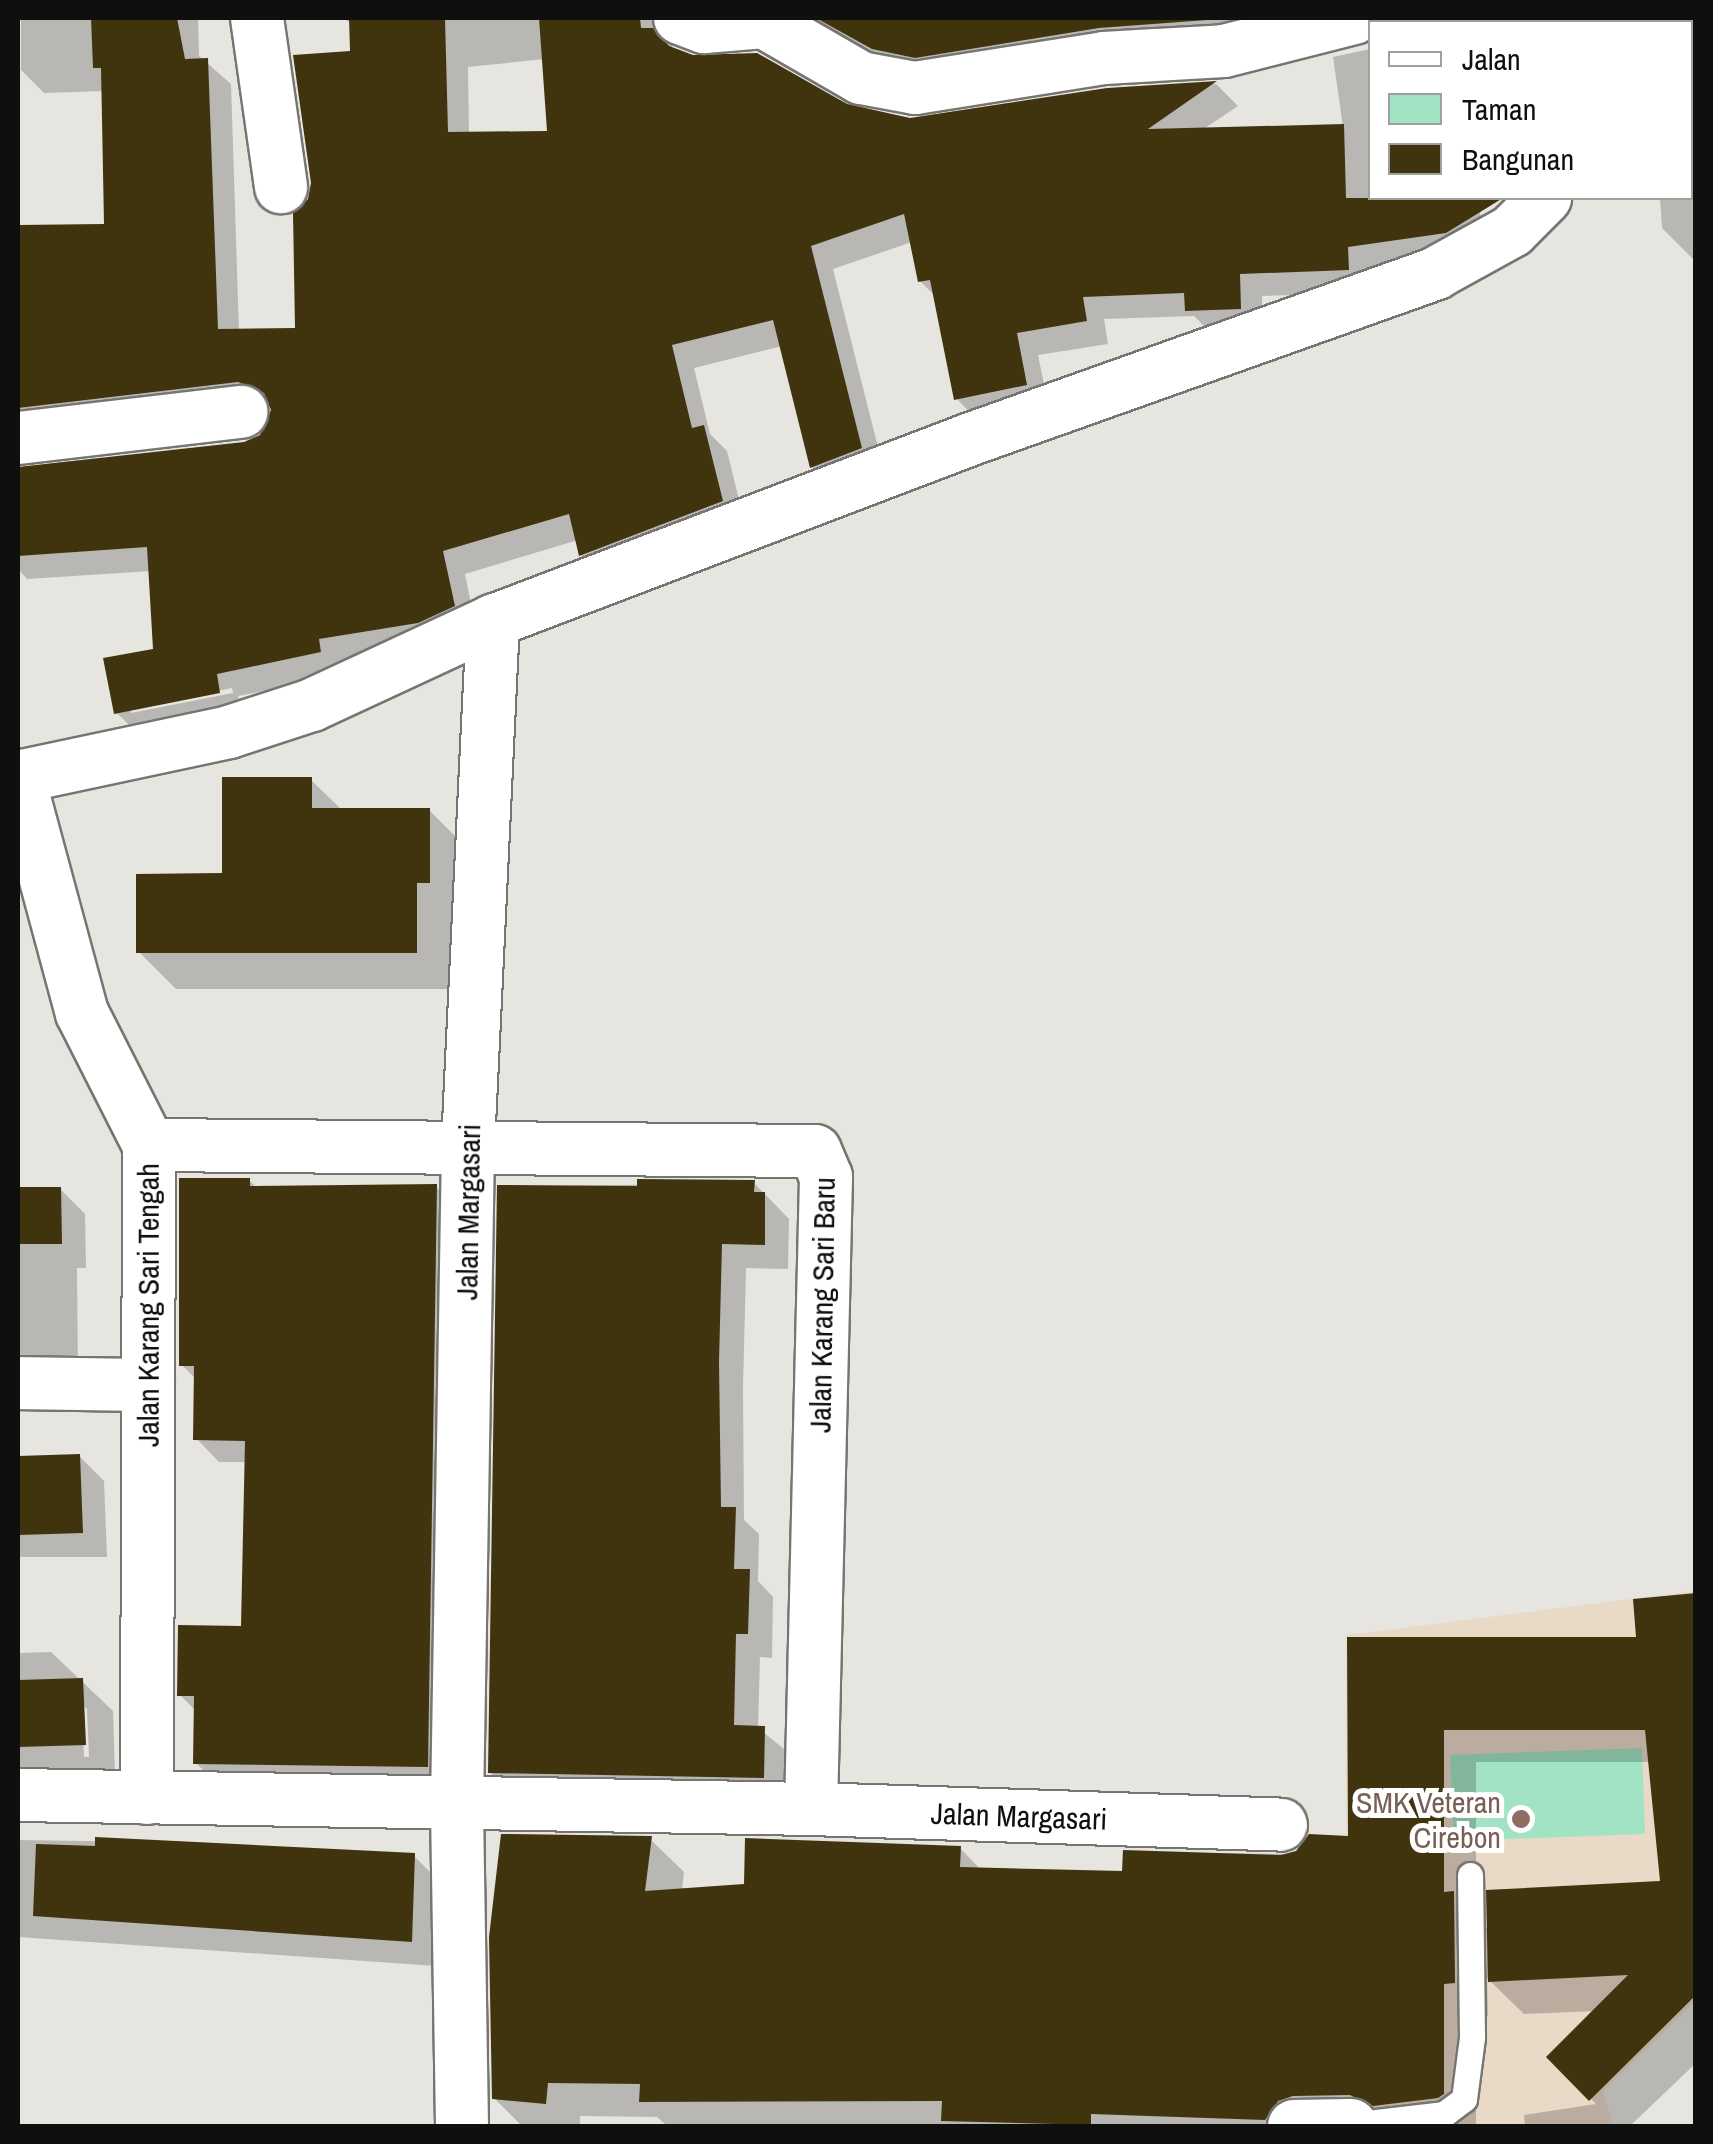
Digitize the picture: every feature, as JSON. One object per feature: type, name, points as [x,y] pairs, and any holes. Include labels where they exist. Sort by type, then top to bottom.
[{"type":"street","points":[[256,18],[281,187]]},
{"type":"street","points":[[680,18],[704,27],[764,22],[861,78],[914,88],[1102,38],[1224,51],[1354,18]]},
{"type":"street","points":[[18,776],[229,732],[312,705],[492,622],[971,439],[1436,273],[1512,231],[1543,200]]},
{"type":"street","points":[[18,438],[241,412]]},
{"type":"street","name":"Jalan Margasari","points":[[462,2126],[458,1804],[468,1145],[492,622]]},
{"type":"street","name":"Jalan Karang Sari Tengah","points":[[18,776],[82,1013],[149,1145],[146,1798]]},
{"type":"street","name":"Jalan Karang Sari Baru","points":[[149,1145],[815,1151],[825,1162],[812,1809]]},
{"type":"street","points":[[18,1383],[148,1385]]},
{"type":"street","name":"Jalan Margasari","points":[[18,1796],[812,1809],[1281,1825]]},
{"type":"street","points":[[1294,2126],[1351,2125]]},
{"type":"lane","points":[[1351,2125],[1444,2114],[1464,2100],[1472,2038],[1470,1875]]},
{"type":"shaded area","name":"SMK Veteran Cirebon","points":[[1695,1591],[1695,2002],[1603,2091],[1613,2126],[1347,2126],[1346,1635]]},
{"type":"green space","points":[[1642,1748],[1645,1834],[1454,1841],[1450,1755]]},
{"type":"building","points":[[91,18],[177,18],[185,59],[208,58],[218,329],[295,328],[293,213],[308,199],[311,183],[293,55],[350,51],[349,18],[445,18],[448,132],[547,131],[539,18],[640,18],[641,28],[653,28],[669,46],[693,55],[757,53],[847,104],[910,118],[1107,88],[1217,81],[1148,129],[1344,124],[1346,198],[1500,200],[1446,233],[1348,247],[1349,270],[1240,274],[1241,309],[1185,311],[1184,293],[1083,297],[1087,321],[1017,333],[1027,385],[954,400],[930,280],[918,282],[904,214],[811,246],[862,448],[810,468],[773,320],[672,345],[692,428],[704,425],[723,501],[579,556],[569,514],[443,551],[455,606],[418,623],[319,639],[321,652],[217,674],[220,693],[114,714],[103,658],[153,649],[147,547],[18,556],[18,467],[244,442],[260,435],[271,410],[264,393],[238,382],[18,408],[18,225],[104,224],[101,68],[93,68]]},
{"type":"building","points":[[816,18],[1234,18],[1099,28],[915,58],[872,49]]},
{"type":"building","points":[[222,777],[312,777],[312,808],[430,808],[430,883],[417,883],[417,953],[136,953],[136,874],[222,873]]},
{"type":"building","points":[[179,1178],[250,1178],[250,1186],[437,1184],[428,1767],[193,1764],[194,1696],[177,1696],[178,1625],[241,1626],[245,1441],[193,1440],[194,1366],[179,1366]]},
{"type":"building","points":[[637,1179],[755,1180],[754,1192],[765,1192],[765,1245],[722,1244],[719,1362],[721,1507],[736,1507],[734,1569],[750,1569],[748,1634],[736,1634],[734,1725],[765,1726],[764,1778],[488,1773],[497,1185],[637,1186]]},
{"type":"building","points":[[18,1187],[61,1187],[62,1244],[18,1244]]},
{"type":"building","points":[[80,1454],[83,1533],[18,1535],[18,1456]]},
{"type":"building","points":[[1696,1593],[1696,1995],[1589,2101],[1546,2057],[1628,1975],[1488,1982],[1486,1890],[1660,1881],[1645,1730],[1444,1730],[1444,1892],[1454,1891],[1455,1983],[1444,1984],[1444,2094],[1438,2098],[1373,2106],[1350,2095],[1293,2096],[1278,2101],[1265,2120],[1091,2114],[1091,2125],[941,2121],[942,2101],[639,2102],[640,2084],[548,2083],[546,2104],[492,2099],[489,1937],[501,1834],[652,1836],[645,1891],[744,1884],[745,1838],[961,1846],[960,1867],[1122,1871],[1123,1850],[1281,1855],[1296,1851],[1309,1834],[1348,1836],[1347,1637],[1636,1637],[1633,1599]]},
{"type":"building","points":[[83,1678],[86,1745],[18,1747],[18,1680]]},
{"type":"building","points":[[95,1837],[415,1853],[412,1942],[33,1916],[36,1844],[95,1846]]},
{"type":"place","name":"SMK Veteran Cirebon","points":[[1521,1819]]}]
